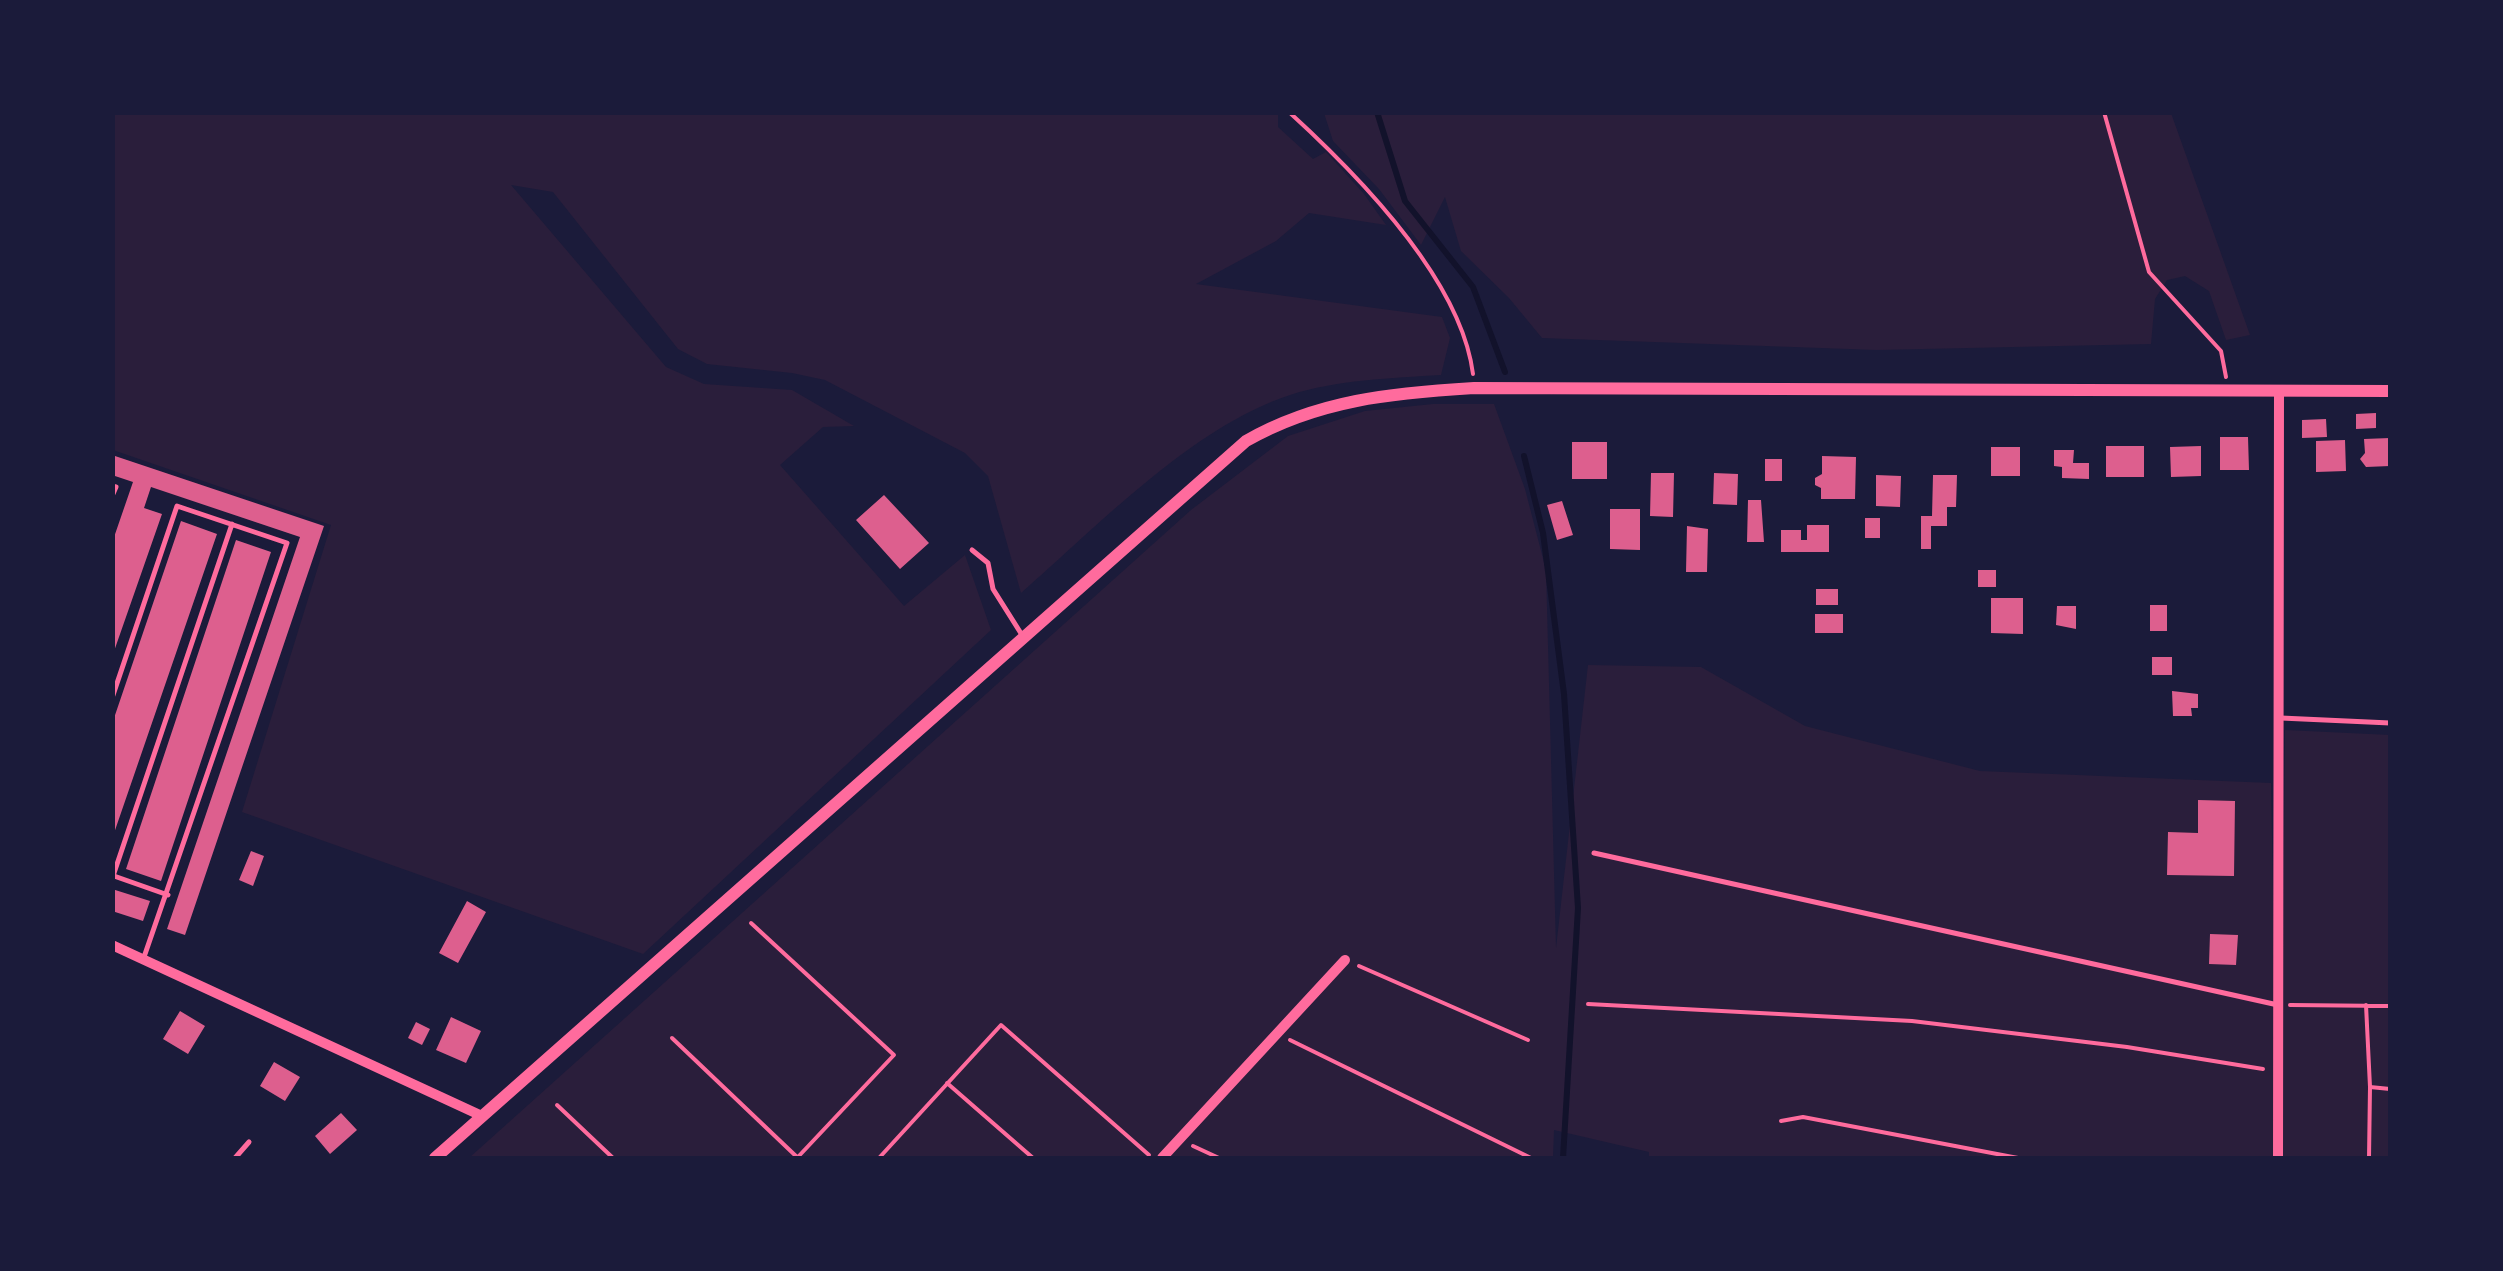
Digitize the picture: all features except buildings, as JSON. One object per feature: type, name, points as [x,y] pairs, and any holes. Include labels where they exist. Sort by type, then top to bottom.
[{"type":"street","points":[[435,1158],[1246,441],[1329,404],[1398,392],[1474,388],[2390,392]]},
{"type":"street","points":[[2278,1158],[2279,392]]},
{"type":"street","points":[[112,945],[482,1116]]},
{"type":"street","points":[[1162,1158],[1345,960]]},
{"type":"lane","points":[[112,486],[116,487],[112,496]]},
{"type":"lane","points":[[112,698],[177,506],[287,543],[143,960]]},
{"type":"lane","points":[[168,895],[113,876],[232,524]]},
{"type":"lane","points":[[972,550],[988,563],[993,589],[1023,638]]},
{"type":"lane","points":[[2278,718],[2390,724]]},
{"type":"lane","points":[[1594,853],[2278,1004]]},
{"type":"lane","points":[[235,1158],[248,1142]]},
{"type":"path","points":[[1289,112],[1370,191],[1438,284],[1463,331],[1474,388]]},
{"type":"path","points":[[2104,112],[2149,272],[2222,351],[2228,392]]},
{"type":"path","points":[[672,1038],[798,1158],[894,1055],[750,923]]},
{"type":"path","points":[[1345,960],[1528,1040]]},
{"type":"path","points":[[1588,1004],[1912,1021],[2127,1047],[2277,1071]]},
{"type":"path","points":[[2278,1004],[2390,1006]]},
{"type":"path","points":[[2366,1005],[2369,1158]]},
{"type":"path","points":[[878,1158],[1001,1025],[1153,1158]]},
{"type":"path","points":[[1277,1034],[1531,1158]]},
{"type":"path","points":[[948,1083],[1033,1158]]},
{"type":"path","points":[[2370,1088],[2390,1090]]},
{"type":"path","points":[[556,1104],[614,1158]]},
{"type":"path","points":[[1782,1121],[1803,1117],[2018,1158]]},
{"type":"path","points":[[1180,1139],[1219,1158]]},
{"type":"shaded area","points":[[113,112],[1278,113],[1278,127],[1313,159],[1326,152],[1386,225],[1309,213],[1276,241],[1196,284],[1442,317],[1450,338],[1441,375],[1364,380],[1308,390],[1253,410],[1217,430],[1114,509],[1021,593],[988,476],[965,453],[825,380],[707,364],[678,349],[553,192],[511,185],[666,367],[704,384],[792,390],[854,426],[823,427],[780,465],[904,606],[965,555],[991,630],[643,954],[242,812],[331,525],[113,450]]},
{"type":"shaded area","points":[[1324,113],[2171,113],[2250,335],[2226,340],[2209,291],[2185,276],[2167,280],[2155,299],[2151,344],[1877,350],[1542,338],[1509,298],[1461,251],[1445,197],[1421,245],[1379,189],[1333,141]]},
{"type":"shaded area","points":[[1433,404],[1494,404],[1525,489],[1546,570],[1556,948],[1588,665],[1701,667],[1805,726],[1980,771],[2271,783],[2278,1158],[1649,1158],[1649,1152],[1554,1130],[1553,1158],[469,1158],[1191,510],[1288,436],[1365,411]]},
{"type":"shaded area","points":[[2285,730],[2390,735],[2390,1158],[2281,1158]]},
{"type":"waterway","points":[[1377,112],[1405,201],[1473,287],[1505,372]]},
{"type":"waterway","points":[[1524,456],[1543,533],[1564,694],[1578,908],[1563,1158]]}]
